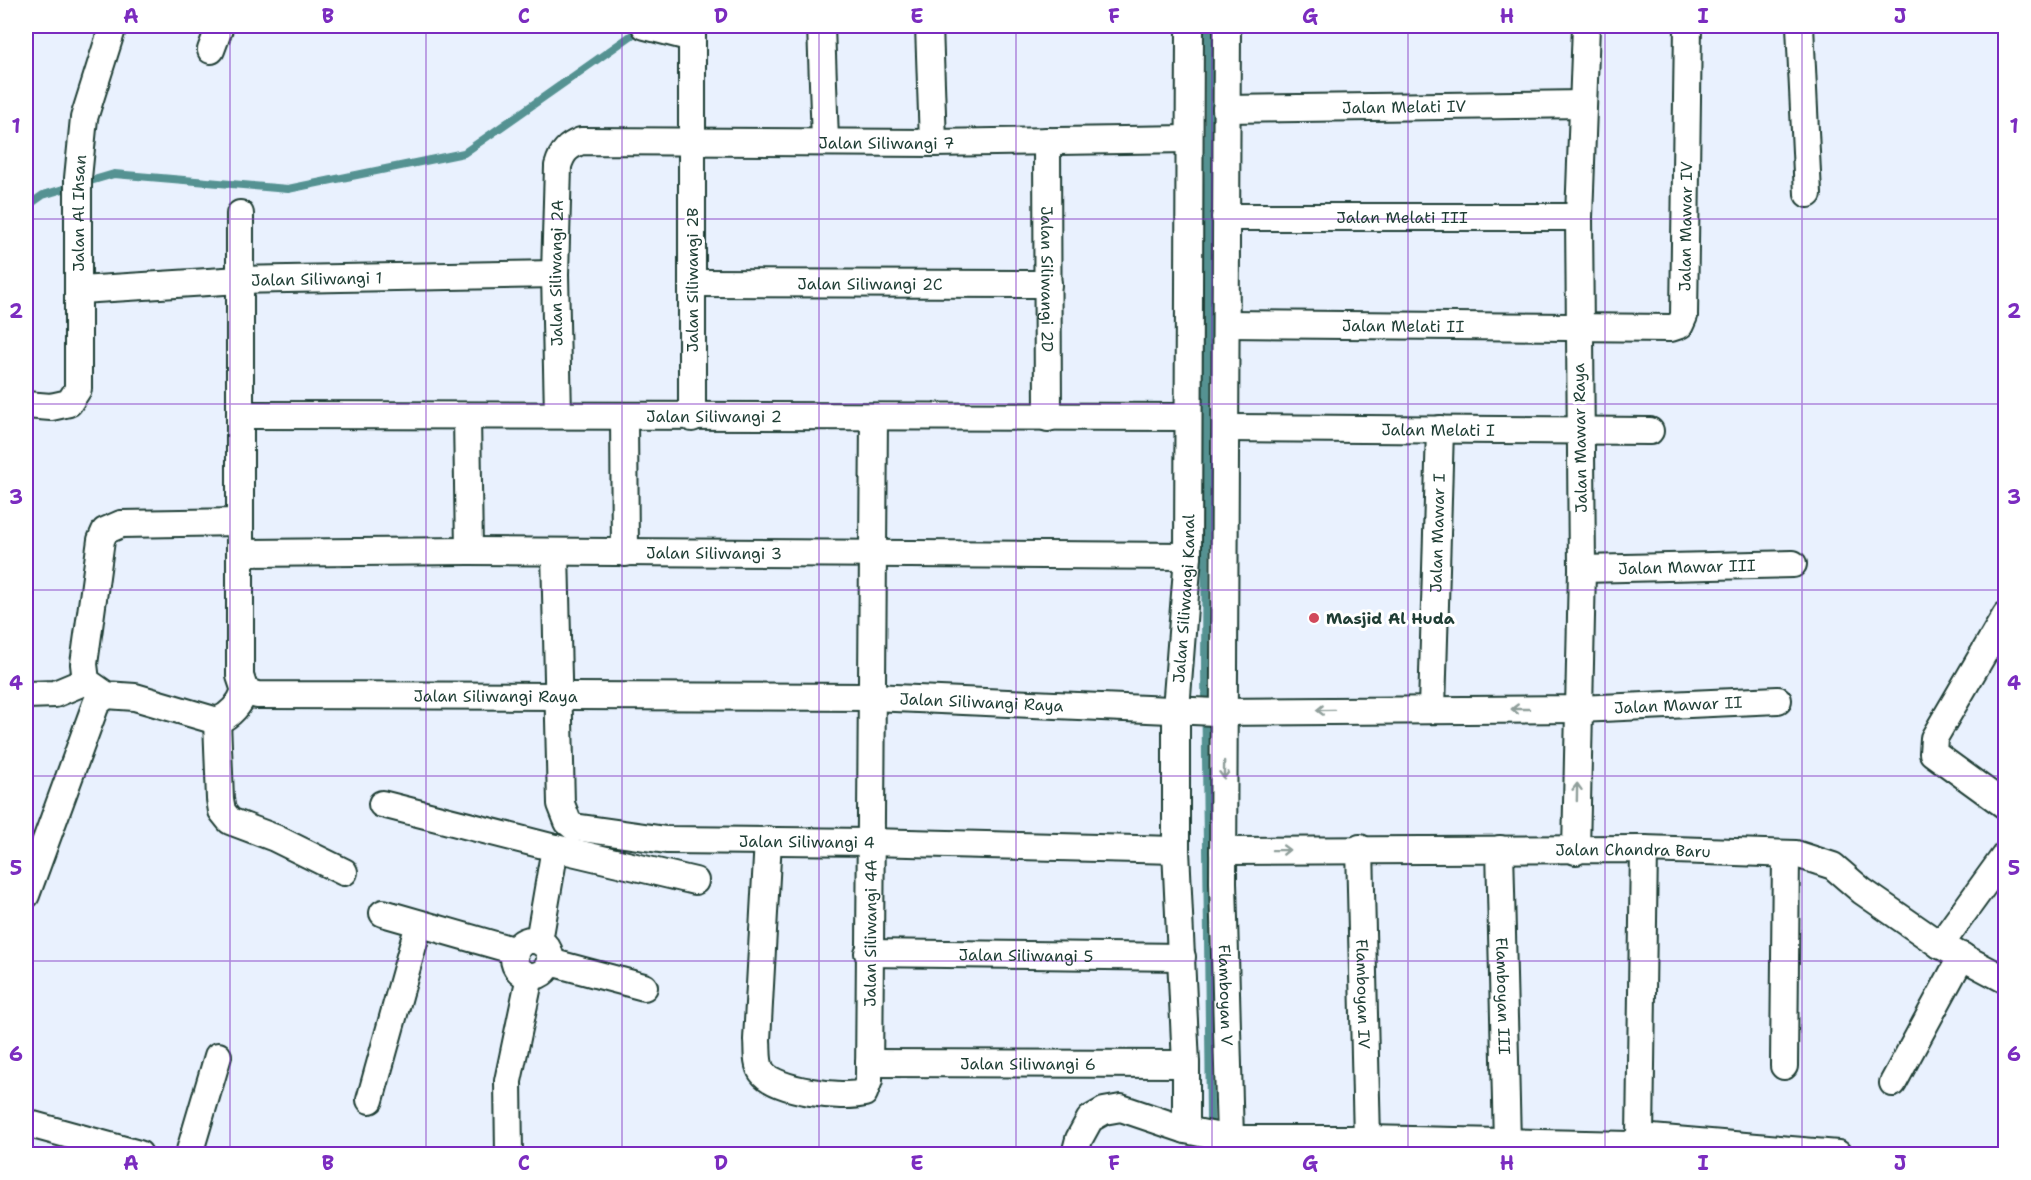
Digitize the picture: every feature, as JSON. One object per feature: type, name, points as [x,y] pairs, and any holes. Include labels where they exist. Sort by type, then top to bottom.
[{"type":"street","name":"Jalan Al Ihsan","points":[[26,405],[51,406],[69,403],[78,389],[80,290],[78,178],[84,118],[113,26]]},
{"type":"street","points":[[211,50],[220,26]]},
{"type":"street","points":[[821,26],[825,141]]},
{"type":"street","points":[[929,26],[933,143]]},
{"type":"street","name":"Jalan Siliwangi Kanal","points":[[1190,26],[1188,556],[1176,850],[1186,1064],[1192,1131]]},
{"type":"street","name":"Flamboyan V","points":[[1227,26],[1226,428],[1220,712],[1228,1139]]},
{"type":"street","name":"Jalan Mawar Raya","points":[[1576,850],[1582,569],[1579,218],[1586,26]]},
{"type":"street","name":"Jalan Mawar IV","points":[[1579,329],[1671,328],[1680,325],[1684,316],[1688,26]]},
{"type":"street","points":[[1800,26],[1808,194]]},
{"type":"street","points":[[656,29],[692,32]]},
{"type":"street","name":"Jalan Siliwangi 2B","points":[[692,32],[692,418]]},
{"type":"street","name":"Jalan Melati IV","points":[[1226,109],[1583,104]]},
{"type":"street","name":"Jalan Siliwangi 7","points":[[581,141],[933,143],[1189,139]]},
{"type":"street","name":"Jalan Siliwangi 2A","points":[[558,416],[555,274],[558,166],[564,150],[581,141]]},
{"type":"street","name":"Jalan Siliwangi 2D","points":[[1047,141],[1048,418]]},
{"type":"street","points":[[26,694],[55,694],[96,688],[217,721],[229,715],[241,700],[245,691],[240,676],[242,553],[240,522],[240,214]]},
{"type":"street","name":"Jalan Melati III","points":[[1225,218],[1579,218]]},
{"type":"street","name":"Jalan Siliwangi 1","points":[[80,290],[240,280],[555,274]]},
{"type":"street","name":"Jalan Siliwangi 2C","points":[[692,283],[1048,284]]},
{"type":"street","name":"Jalan Melati II","points":[[1226,324],[1579,329]]},
{"type":"street","name":"Jalan Siliwangi 2","points":[[240,415],[692,418],[1188,417]]},
{"type":"street","points":[[467,416],[469,550]]},
{"type":"street","points":[[624,416],[625,553]]},
{"type":"street","name":"Jalan Siliwangi 4A","points":[[768,840],[758,1040],[760,1070],[771,1081],[788,1086],[840,1097],[864,1093],[868,1086],[869,1063],[873,418]]},
{"type":"street","name":"Jalan Melati I","points":[[1226,428],[1650,431]]},
{"type":"street","name":"Jalan Mawar I","points":[[1432,709],[1440,429]]},
{"type":"street","points":[[26,895],[96,704],[96,688],[84,664],[101,540],[105,531],[112,525],[122,524],[240,522]]},
{"type":"street","name":"Jalan Siliwangi 3","points":[[242,553],[469,550],[1188,556]]},
{"type":"street","points":[[555,552],[557,695]]},
{"type":"street","name":"Jalan Mawar III","points":[[1582,569],[1793,564]]},
{"type":"street","points":[[2006,615],[1934,738],[1932,746],[1933,753],[2006,806]]},
{"type":"street","name":"Jalan Siliwangi Raya","points":[[245,691],[280,697],[557,695],[872,697],[1220,712],[1432,709]]},
{"type":"street","name":"Jalan Siliwangi 4","points":[[557,695],[561,804],[568,822],[574,827],[666,840],[768,840],[1176,850]]},
{"type":"street","name":"Jalan Mawar II","points":[[1432,709],[1579,709],[1778,700]]},
{"type":"street","points":[[217,721],[222,812],[230,821],[275,838],[344,872]]},
{"type":"street","points":[[382,804],[695,881]]},
{"type":"street","points":[[555,848],[545,951],[547,970],[539,975],[530,976],[523,974],[515,964],[516,951],[525,941],[545,951],[644,987]]},
{"type":"street","name":"Jalan Chandra Baru","points":[[1223,851],[1360,848],[1644,849],[1796,854],[1833,866],[1862,891],[1951,951],[2006,980]]},
{"type":"street","name":"Flamboyan IV","points":[[1360,848],[1367,1139]]},
{"type":"street","name":"Flamboyan III","points":[[1500,849],[1507,1143]]},
{"type":"street","points":[[1638,1139],[1644,849]]},
{"type":"street","points":[[1784,1066],[1786,854]]},
{"type":"street","points":[[1893,1083],[1951,951],[2006,854]]},
{"type":"street","points":[[383,913],[516,951]]},
{"type":"street","points":[[370,1100],[419,924]]},
{"type":"street","name":"Jalan Siliwangi 5","points":[[868,953],[1182,957]]},
{"type":"street","points":[[509,1155],[508,1081],[530,976]]},
{"type":"street","points":[[189,1155],[218,1056]]},
{"type":"street","name":"Jalan Siliwangi 6","points":[[869,1063],[1186,1064]]},
{"type":"street","points":[[1075,1155],[1079,1139],[1090,1119],[1104,1111],[1120,1108],[1192,1131],[1228,1139],[1367,1139],[1507,1143],[1576,1150],[1630,1145],[1638,1139],[1829,1153]]},
{"type":"street","points":[[26,1123],[139,1155]]},
{"type":"waterway","points":[[1209,26],[1205,667],[1210,1119],[1215,1154]]},
{"type":"waterway","points":[[26,207],[43,195],[114,174],[288,189],[464,153],[642,28]]},
{"type":"place","name":"Masjid Al Huda","points":[[1314,618]]}]
